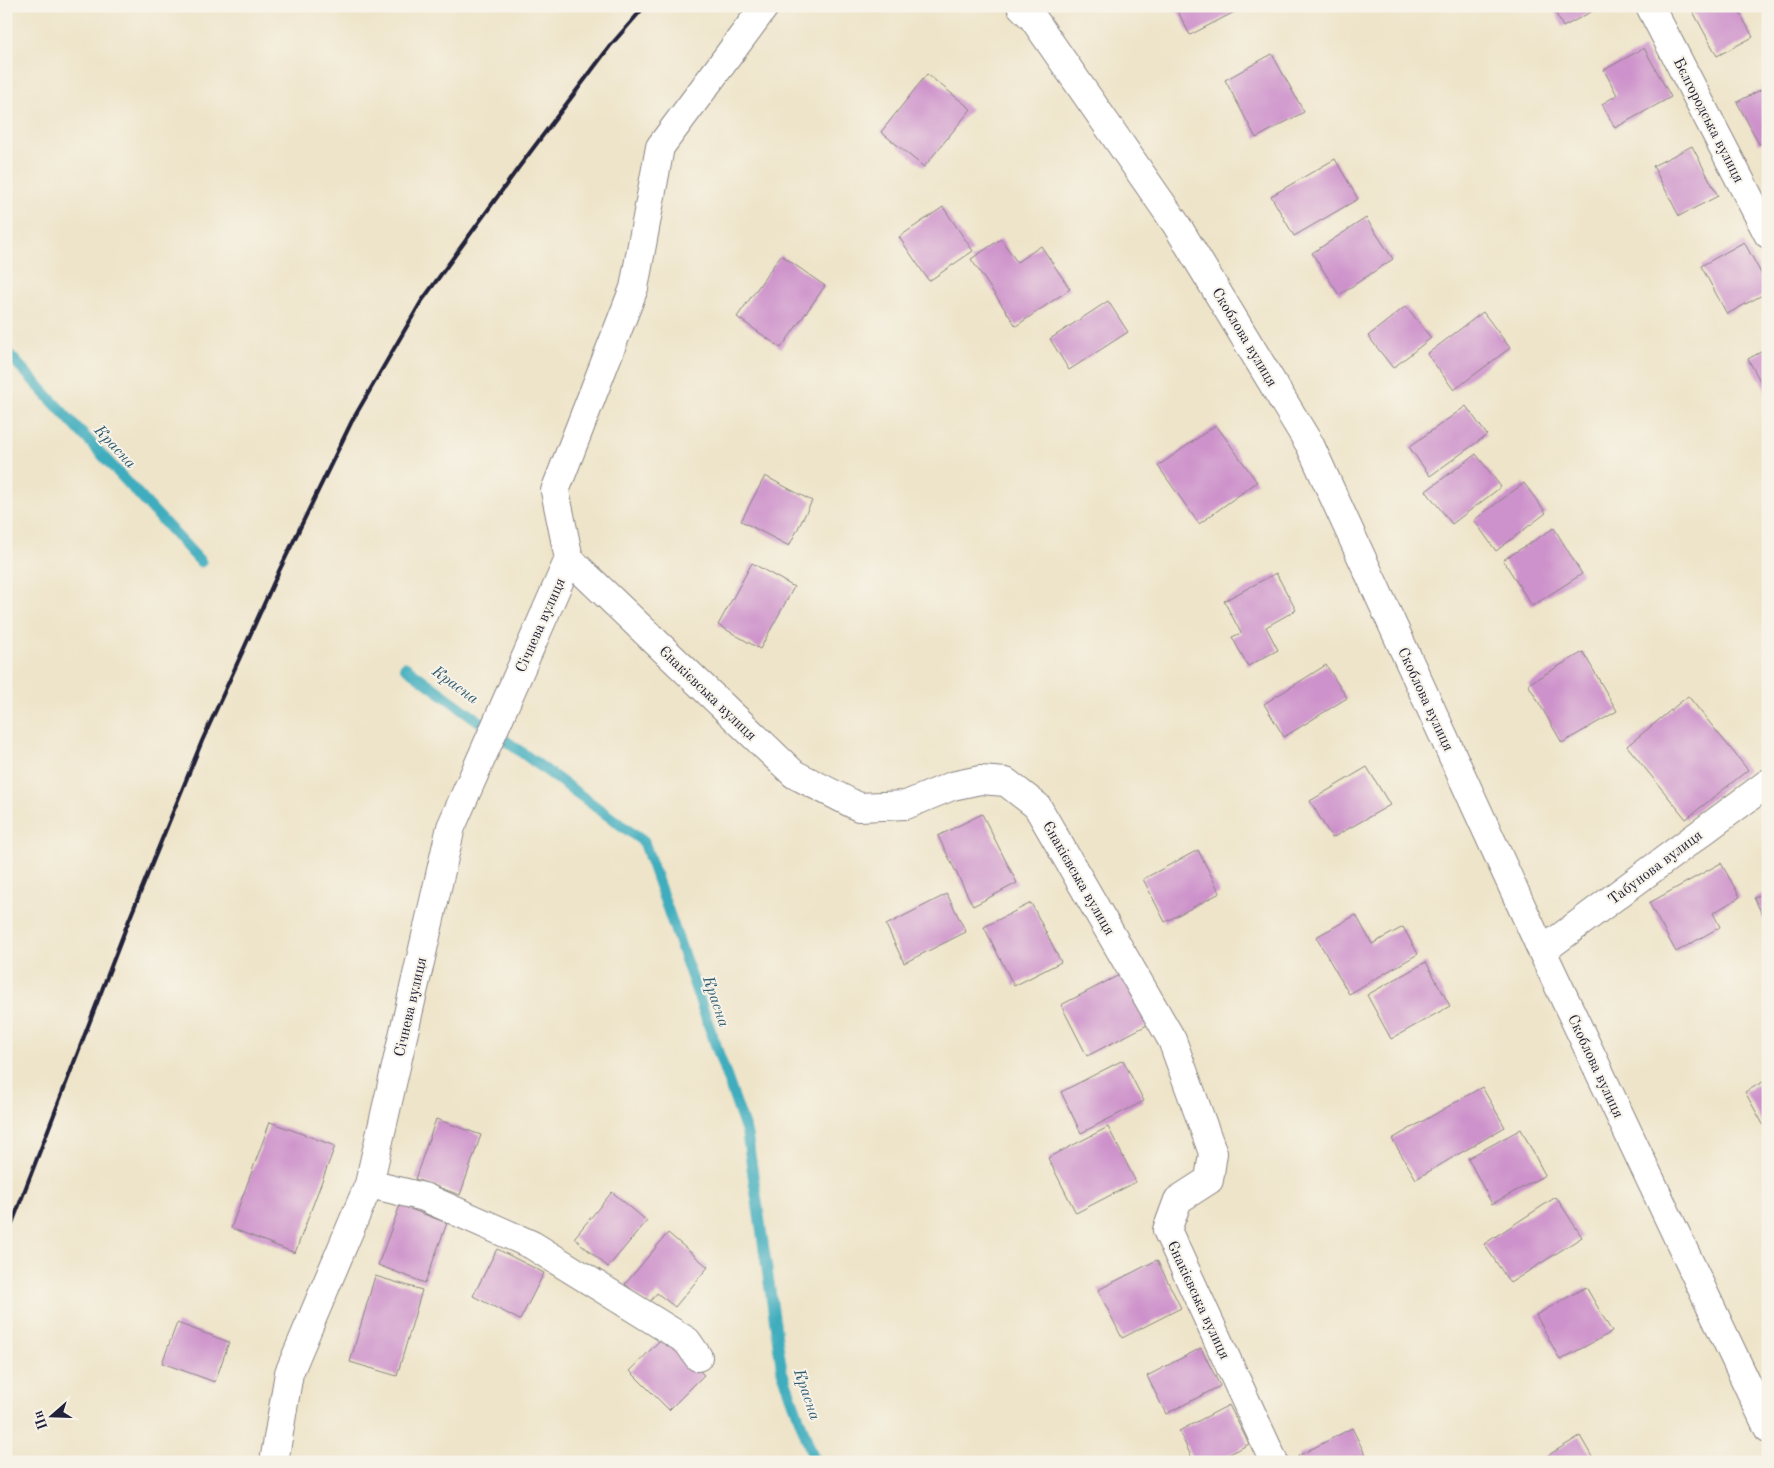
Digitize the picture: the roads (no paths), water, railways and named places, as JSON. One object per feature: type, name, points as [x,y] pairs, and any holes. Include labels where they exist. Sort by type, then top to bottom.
[{"type":"street","points":[[569,559],[555,491],[634,288],[660,147],[765,6]]},
{"type":"street","name":"Скоблова вулиця","points":[[1021,6],[1033,18],[1176,224],[1310,445],[1542,951],[1768,1428]]},
{"type":"street","name":"Бєлгородська вулиця","points":[[1650,6],[1768,234]]},
{"type":"street","name":"Січнева вулиця","points":[[274,1462],[289,1373],[369,1184],[451,827],[569,559]]},
{"type":"street","name":"Єнакієвська вулиця","points":[[569,559],[794,774],[859,806],[906,805],[952,786],[980,780],[1006,782],[1037,806],[1172,1040],[1207,1135],[1213,1153],[1209,1180],[1178,1200],[1167,1230],[1274,1462]]},
{"type":"street","name":"Табунова вулиця","points":[[1542,951],[1768,783]]},
{"type":"street","points":[[369,1184],[424,1197],[532,1245],[687,1341],[698,1357]]},
{"type":"waterway","name":"Красна","points":[[6,351],[201,562]]},
{"type":"waterway","name":"Красна","points":[[405,667],[644,842],[747,1134],[782,1371],[815,1462]]},
{"type":"railway","points":[[6,1239],[127,925],[202,741],[279,571],[352,421],[421,302],[610,46],[645,6]]}]
